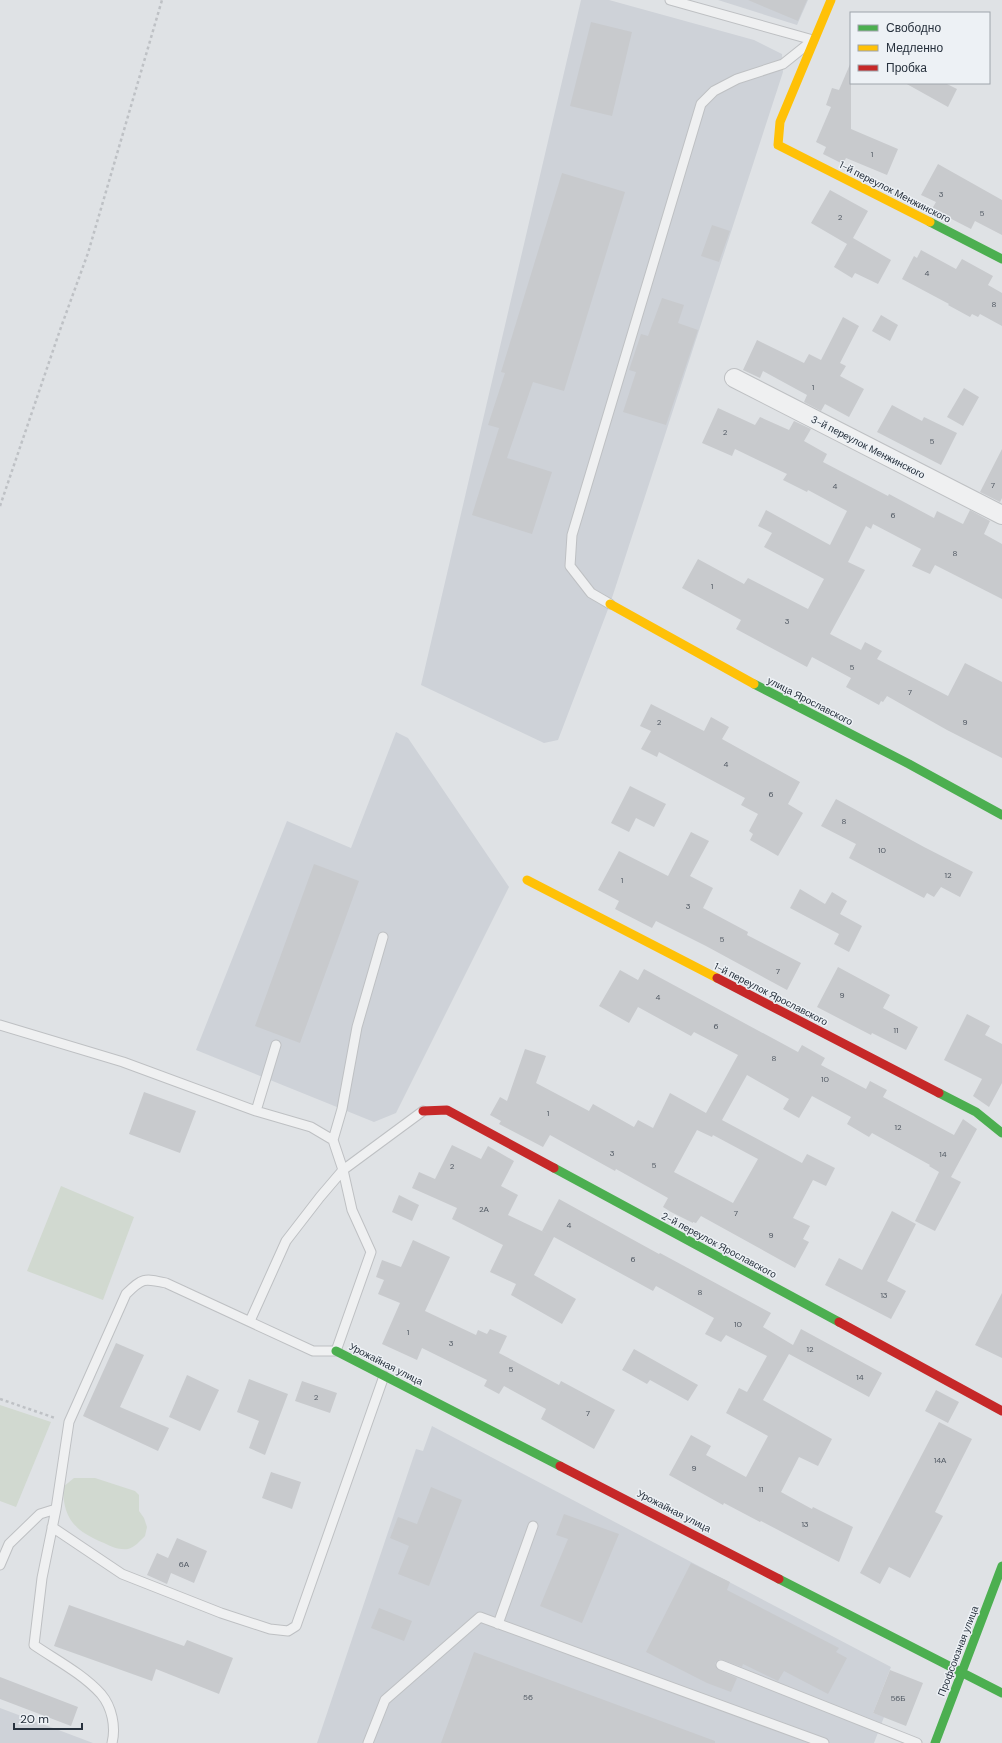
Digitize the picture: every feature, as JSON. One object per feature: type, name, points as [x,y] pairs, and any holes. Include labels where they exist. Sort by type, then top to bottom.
[{"type":"street","points":[[813,40],[831,0]]},
{"type":"street","name":"1-й переулок Менжинского","points":[[813,40],[780,122],[778,145],[1002,260]]},
{"type":"street","name":"3-й переулок Менжинского","points":[[734,378],[1002,515]]},
{"type":"street","name":"улица Ярославского","points":[[610,604],[780,699],[909,764],[1002,815]]},
{"type":"street","name":"1-й переулок Ярославского","points":[[527,880],[976,1112],[1002,1133]]},
{"type":"street","name":"2-й переулок Ярославского","points":[[423,1111],[447,1110],[1002,1411]]},
{"type":"street","name":"Урожайная улица","points":[[336,1351],[962,1671],[1002,1693]]},
{"type":"street","name":"Профсоюзная улица","points":[[935,1743],[1002,1566]]},
{"type":"lane","points":[[670,0],[813,40]]},
{"type":"lane","points":[[610,604],[591,593],[570,566],[572,535],[701,104],[714,91],[732,82],[783,64],[813,40]]},
{"type":"lane","points":[[112,1743],[114,1733],[112,1715],[101,1694],[82,1678],[34,1644],[42,1578],[56,1509],[69,1422],[126,1294],[138,1281],[150,1279],[166,1283],[313,1351],[336,1351],[370,1252],[352,1210],[343,1170],[333,1140],[342,1109],[357,1027],[383,937]]},
{"type":"lane","points":[[0,1025],[123,1062],[256,1110],[311,1127],[333,1140]]},
{"type":"lane","points":[[256,1110],[276,1046]]},
{"type":"lane","points":[[250,1321],[286,1241],[343,1170],[423,1111]]},
{"type":"lane","points":[[52,1527],[122,1574],[221,1613],[270,1629],[288,1631],[296,1626],[384,1375]]},
{"type":"lane","points":[[0,1565],[9,1544],[40,1514],[56,1509]]},
{"type":"lane","points":[[498,1624],[533,1526]]},
{"type":"lane","points":[[368,1743],[385,1700],[480,1617],[799,1739],[824,1743]]},
{"type":"lane","points":[[721,1665],[917,1743]]},
{"type":"path","points":[[0,506],[60,330],[88,254],[162,0]]},
{"type":"path","points":[[0,1399],[69,1422]]},
{"type":"shaded area","points":[[581,0],[609,0],[754,40],[782,54],[783,72],[610,604],[558,740],[544,743],[421,685]]},
{"type":"shaded area","points":[[718,0],[808,0],[797,25]]},
{"type":"shaded area","points":[[396,732],[408,738],[509,887],[396,1113],[374,1122],[196,1050],[287,821],[351,848]]},
{"type":"shaded area","points":[[61,1186],[134,1217],[103,1300],[27,1271]]},
{"type":"shaded area","points":[[0,1405],[51,1422],[16,1507],[0,1501]]},
{"type":"shaded area","points":[[432,1426],[891,1667],[873,1713],[884,1717],[874,1743],[317,1743],[416,1449],[423,1451]]},
{"type":"shaded area","points":[[74,1478],[95,1478],[135,1491],[139,1495],[139,1511],[144,1518],[147,1527],[145,1536],[133,1547],[122,1549],[113,1547],[85,1534],[68,1516],[65,1508],[63,1487]]},
{"type":"shaded area","points":[[0,1708],[93,1743],[0,1743]]},
{"type":"building","points":[[748,0],[807,0],[798,21]]},
{"type":"building","points":[[591,22],[632,32],[612,116],[570,106]]},
{"type":"building","points":[[850,64],[851,129],[898,149],[887,175],[846,158],[843,164],[823,154],[826,147],[816,142],[831,107],[826,105],[832,88],[839,90]]},
{"type":"building","points":[[907,84],[947,84],[957,89],[948,107]]},
{"type":"building","points":[[938,164],[1002,200],[1002,235],[975,221],[971,229],[932,209],[936,202],[921,195]]},
{"type":"building","points":[[562,173],[625,192],[564,391],[533,382],[507,458],[552,472],[532,534],[472,515],[499,428],[488,425],[505,373],[501,372]]},
{"type":"building","points":[[830,190],[868,211],[853,238],[891,260],[878,284],[855,273],[852,278],[834,267],[847,244],[811,223]]},
{"type":"building","points":[[712,225],[730,231],[719,262],[701,256]]},
{"type":"building","points":[[921,250],[956,269],[962,259],[993,276],[988,285],[1002,293],[1002,326],[980,314],[978,317],[972,314],[970,317],[902,279],[914,256],[917,258]]},
{"type":"building","points":[[662,298],[684,305],[678,323],[698,330],[666,425],[623,412],[636,372],[629,370],[641,334],[648,336]]},
{"type":"building","points":[[881,315],[898,325],[890,341],[872,331]]},
{"type":"building","points":[[843,317],[859,326],[840,363],[846,366],[840,376],[864,389],[849,417],[825,404],[821,411],[804,402],[807,395],[763,371],[760,378],[743,370],[757,340],[804,363],[809,354],[821,360]]},
{"type":"building","points":[[964,388],[979,397],[963,426],[947,417]]},
{"type":"building","points":[[892,405],[922,421],[924,417],[957,433],[941,465],[877,432]]},
{"type":"building","points":[[718,408],[755,425],[760,417],[789,430],[794,421],[811,429],[804,441],[827,454],[823,462],[934,518],[937,511],[963,524],[970,510],[990,521],[984,534],[1002,544],[1002,599],[935,565],[930,574],[912,566],[921,549],[873,524],[871,529],[866,526],[848,562],[865,570],[830,634],[861,650],[865,642],[882,651],[877,659],[948,696],[965,663],[1002,682],[1002,758],[947,730],[887,696],[879,705],[846,687],[851,678],[812,657],[807,667],[736,629],[741,620],[682,588],[698,559],[744,584],[748,578],[808,609],[824,579],[764,547],[772,533],[758,526],[766,510],[830,545],[847,511],[808,490],[807,492],[783,480],[787,474],[735,449],[732,456],[702,443]]},
{"type":"building","points":[[1002,449],[1002,498],[1000,502],[980,492]]},
{"type":"building","points":[[651,704],[704,731],[711,717],[729,727],[722,739],[800,782],[788,804],[803,813],[778,856],[750,840],[753,834],[749,831],[758,814],[741,805],[745,798],[659,752],[657,757],[641,749],[651,731],[640,726]]},
{"type":"building","points":[[630,786],[666,804],[654,827],[636,818],[629,832],[611,823]]},
{"type":"building","points":[[836,799],[973,872],[960,897],[941,887],[934,897],[927,893],[924,898],[849,858],[856,844],[821,826]]},
{"type":"building","points":[[691,832],[709,841],[690,876],[713,888],[703,908],[748,932],[747,935],[801,963],[787,990],[656,921],[652,928],[615,909],[619,901],[598,890],[619,851],[668,876]]},
{"type":"building","points":[[314,864],[359,881],[300,1043],[255,1026]]},
{"type":"building","points":[[800,889],[825,904],[832,892],[847,901],[840,914],[862,926],[849,952],[834,944],[839,934],[790,908]]},
{"type":"building","points":[[838,967],[890,995],[883,1008],[918,1027],[906,1050],[872,1033],[871,1035],[817,1007]]},
{"type":"building","points":[[644,969],[798,1052],[802,1045],[825,1058],[821,1065],[866,1089],[870,1081],[887,1090],[883,1097],[954,1135],[963,1119],[977,1129],[951,1177],[961,1182],[935,1231],[915,1221],[939,1172],[929,1166],[930,1165],[872,1133],[869,1137],[847,1124],[851,1117],[812,1096],[799,1118],[783,1109],[789,1099],[747,1075],[722,1120],[802,1163],[807,1154],[835,1168],[826,1186],[813,1180],[793,1218],[810,1226],[803,1239],[809,1242],[795,1268],[701,1216],[696,1223],[693,1223],[671,1212],[663,1207],[668,1198],[550,1135],[543,1147],[499,1124],[501,1121],[490,1115],[500,1097],[507,1101],[525,1049],[546,1056],[536,1083],[589,1111],[593,1104],[634,1127],[638,1120],[653,1128],[670,1093],[706,1113],[738,1055],[694,1032],[691,1036],[638,1007],[629,1023],[599,1006],[620,970],[638,980]],"holes":[[[697,1130],[712,1137],[713,1135],[758,1159],[733,1203],[674,1172]]]},
{"type":"building","points":[[967,1014],[990,1026],[985,1035],[1002,1044],[1002,1083],[989,1107],[973,1096],[982,1079],[944,1060]]},
{"type":"building","points":[[144,1092],[196,1111],[180,1153],[129,1134]]},
{"type":"building","points":[[452,1145],[481,1159],[488,1146],[514,1161],[501,1186],[518,1195],[508,1215],[548,1234],[542,1231],[559,1199],[771,1313],[763,1327],[793,1345],[801,1329],[882,1373],[869,1397],[789,1354],[763,1400],[832,1439],[818,1466],[799,1457],[781,1492],[812,1509],[813,1507],[853,1527],[839,1562],[761,1521],[760,1522],[724,1503],[723,1505],[669,1475],[691,1435],[711,1446],[706,1455],[746,1477],[768,1436],[726,1413],[739,1388],[747,1392],[767,1356],[726,1335],[721,1342],[705,1334],[714,1318],[656,1286],[653,1291],[554,1237],[534,1275],[576,1299],[562,1324],[511,1295],[516,1284],[490,1272],[503,1245],[452,1219],[457,1208],[412,1188],[419,1172],[435,1179]]},
{"type":"building","points":[[399,1195],[419,1205],[412,1221],[392,1212]]},
{"type":"building","points":[[892,1211],[916,1224],[887,1281],[906,1291],[891,1319],[825,1285],[839,1258],[862,1270]]},
{"type":"building","points":[[413,1240],[450,1257],[425,1311],[476,1335],[478,1330],[487,1334],[490,1329],[507,1336],[499,1353],[559,1385],[561,1381],[615,1410],[594,1449],[541,1419],[546,1409],[504,1386],[499,1394],[484,1386],[487,1380],[422,1348],[417,1360],[382,1344],[400,1303],[378,1294],[384,1280],[376,1277],[382,1260],[401,1267]]},
{"type":"building","points":[[1002,1293],[1002,1358],[975,1345]]},
{"type":"building","points":[[116,1343],[144,1355],[120,1407],[169,1428],[158,1451],[83,1416]]},
{"type":"building","points":[[634,1349],[698,1385],[688,1401],[650,1380],[647,1384],[622,1370]]},
{"type":"building","points":[[187,1375],[219,1390],[200,1431],[169,1417]]},
{"type":"building","points":[[249,1379],[288,1394],[265,1455],[249,1448],[259,1421],[237,1412]]},
{"type":"building","points":[[302,1381],[337,1393],[330,1413],[295,1401]]},
{"type":"building","points":[[936,1390],[959,1402],[948,1423],[925,1411]]},
{"type":"building","points":[[939,1422],[972,1439],[935,1512],[943,1516],[910,1578],[889,1567],[880,1584],[860,1573]]},
{"type":"building","points":[[271,1472],[301,1482],[292,1509],[262,1498]]},
{"type":"building","points":[[431,1487],[462,1500],[429,1586],[398,1574],[409,1546],[390,1538],[398,1517],[417,1524]]},
{"type":"building","points":[[564,1514],[619,1534],[582,1623],[540,1606],[568,1539],[556,1535]]},
{"type":"building","points":[[177,1538],[207,1551],[194,1583],[171,1573],[167,1584],[147,1575],[157,1553],[168,1558]]},
{"type":"building","points":[[691,1563],[730,1582],[727,1590],[839,1648],[836,1652],[847,1658],[828,1694],[784,1671],[778,1681],[743,1664],[742,1667],[720,1659],[715,1663],[717,1669],[737,1678],[731,1692],[707,1683],[646,1652]]},
{"type":"building","points":[[69,1605],[184,1646],[187,1640],[233,1658],[219,1694],[156,1669],[152,1681],[54,1646]]},
{"type":"building","points":[[379,1608],[412,1621],[404,1641],[371,1628]]},
{"type":"building","points":[[474,1652],[715,1741],[715,1743],[441,1743]]},
{"type":"building","points":[[890,1670],[923,1683],[906,1726],[873,1713]]},
{"type":"building","points":[[0,1677],[78,1707],[71,1726],[0,1699]]},
{"type":"traffic: fast","points":[[930,222],[1002,259]]},
{"type":"traffic: fast","points":[[754,684],[909,764],[1002,815]]},
{"type":"traffic: fast","points":[[939,1093],[976,1112],[1002,1133]]},
{"type":"traffic: fast","points":[[554,1168],[839,1322]]},
{"type":"traffic: fast","points":[[336,1351],[560,1466]]},
{"type":"traffic: fast","points":[[935,1743],[1002,1566]]},
{"type":"traffic: fast","points":[[779,1579],[1002,1693]]},
{"type":"traffic: slow","points":[[831,0],[780,122],[778,145],[930,222]]},
{"type":"traffic: slow","points":[[610,604],[754,684]]},
{"type":"traffic: slow","points":[[527,880],[717,978]]},
{"type":"traffic: jam","points":[[717,978],[939,1093]]},
{"type":"traffic: jam","points":[[423,1111],[447,1110],[554,1168]]},
{"type":"traffic: jam","points":[[839,1322],[1002,1411]]},
{"type":"traffic: jam","points":[[560,1466],[779,1579]]}]
